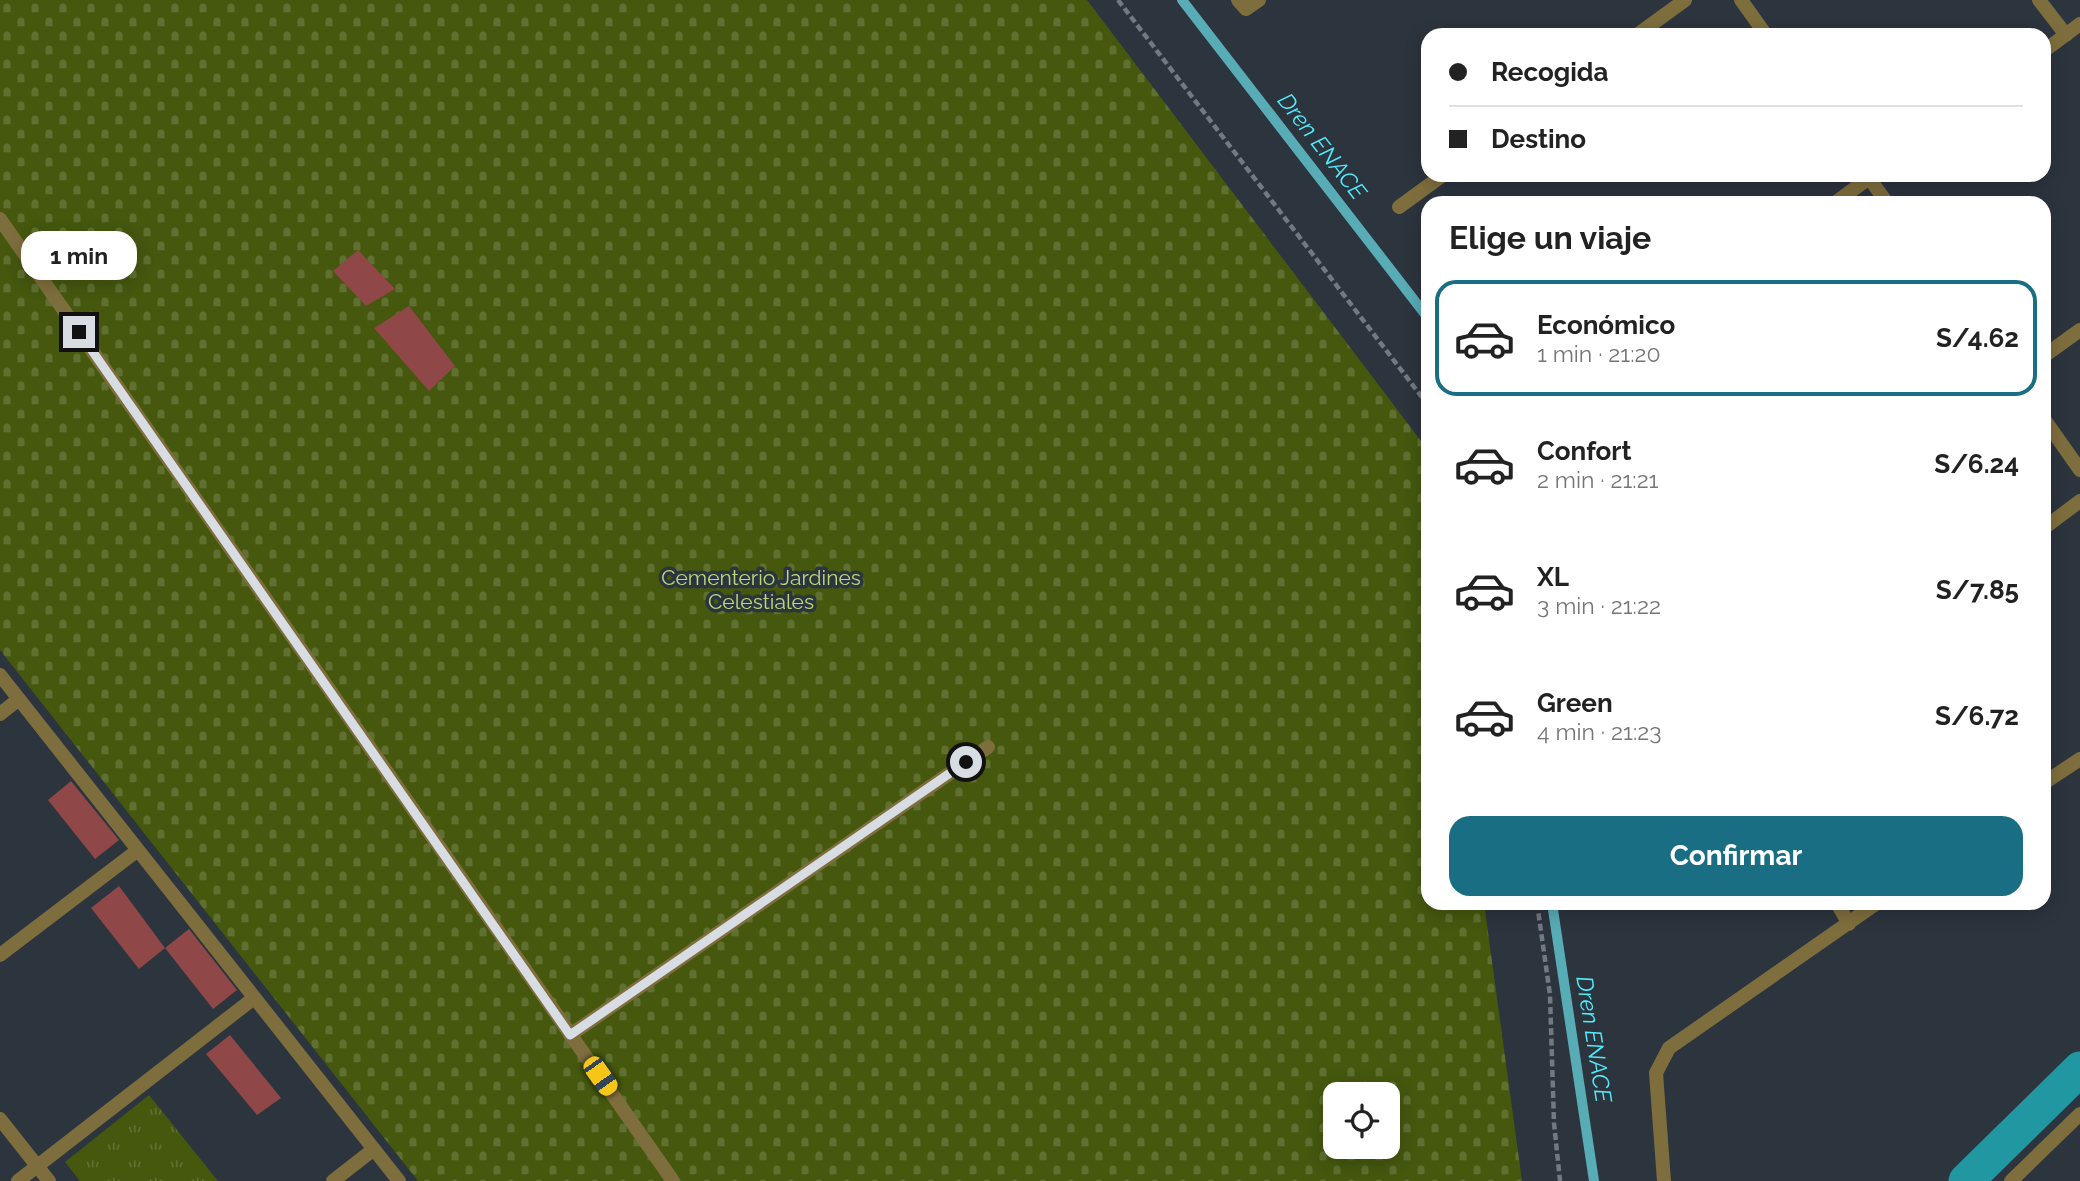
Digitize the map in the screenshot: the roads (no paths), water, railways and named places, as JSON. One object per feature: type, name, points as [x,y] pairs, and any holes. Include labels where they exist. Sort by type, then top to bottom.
[{"type":"street","points":[[1238,0],[1245,9],[1259,0]]},
{"type":"street","points":[[1647,28],[1685,0]]},
{"type":"street","points":[[1741,0],[1761,28]]},
{"type":"street","points":[[2039,0],[2066,35]]},
{"type":"street","points":[[2051,46],[2080,24]]},
{"type":"street","points":[[1399,207],[1433,182]]},
{"type":"street","points":[[1844,196],[1861,182]]},
{"type":"street","points":[[0,219],[673,1181]]},
{"type":"street","points":[[2051,351],[2080,330]]},
{"type":"street","points":[[2051,429],[2080,470]]},
{"type":"street","points":[[2051,523],[2080,501]]},
{"type":"street","points":[[0,675],[399,1181]]},
{"type":"street","points":[[0,714],[19,699]]},
{"type":"street","points":[[570,1035],[988,747]]},
{"type":"street","points":[[2051,778],[2080,759]]},
{"type":"street","points":[[0,955],[138,850]]},
{"type":"street","points":[[1841,910],[1849,923]]},
{"type":"street","points":[[1664,1181],[1657,1073],[1669,1048],[1867,910]]},
{"type":"street","points":[[18,1181],[254,998]]},
{"type":"street","points":[[2011,1181],[2080,1114]]},
{"type":"street","points":[[0,1119],[49,1181]]},
{"type":"street","points":[[332,1181],[374,1149]]},
{"type":"waterway","name":"Dren ENACE","points":[[1182,0],[1421,309]]},
{"type":"waterway","name":"Dren ENACE","points":[[1553,910],[1594,1181]]},
{"type":"waterway","points":[[1966,1181],[2080,1069]]},
{"type":"park label","name":"Cementerio Jardines Celestiales","points":[[761,590]]}]
